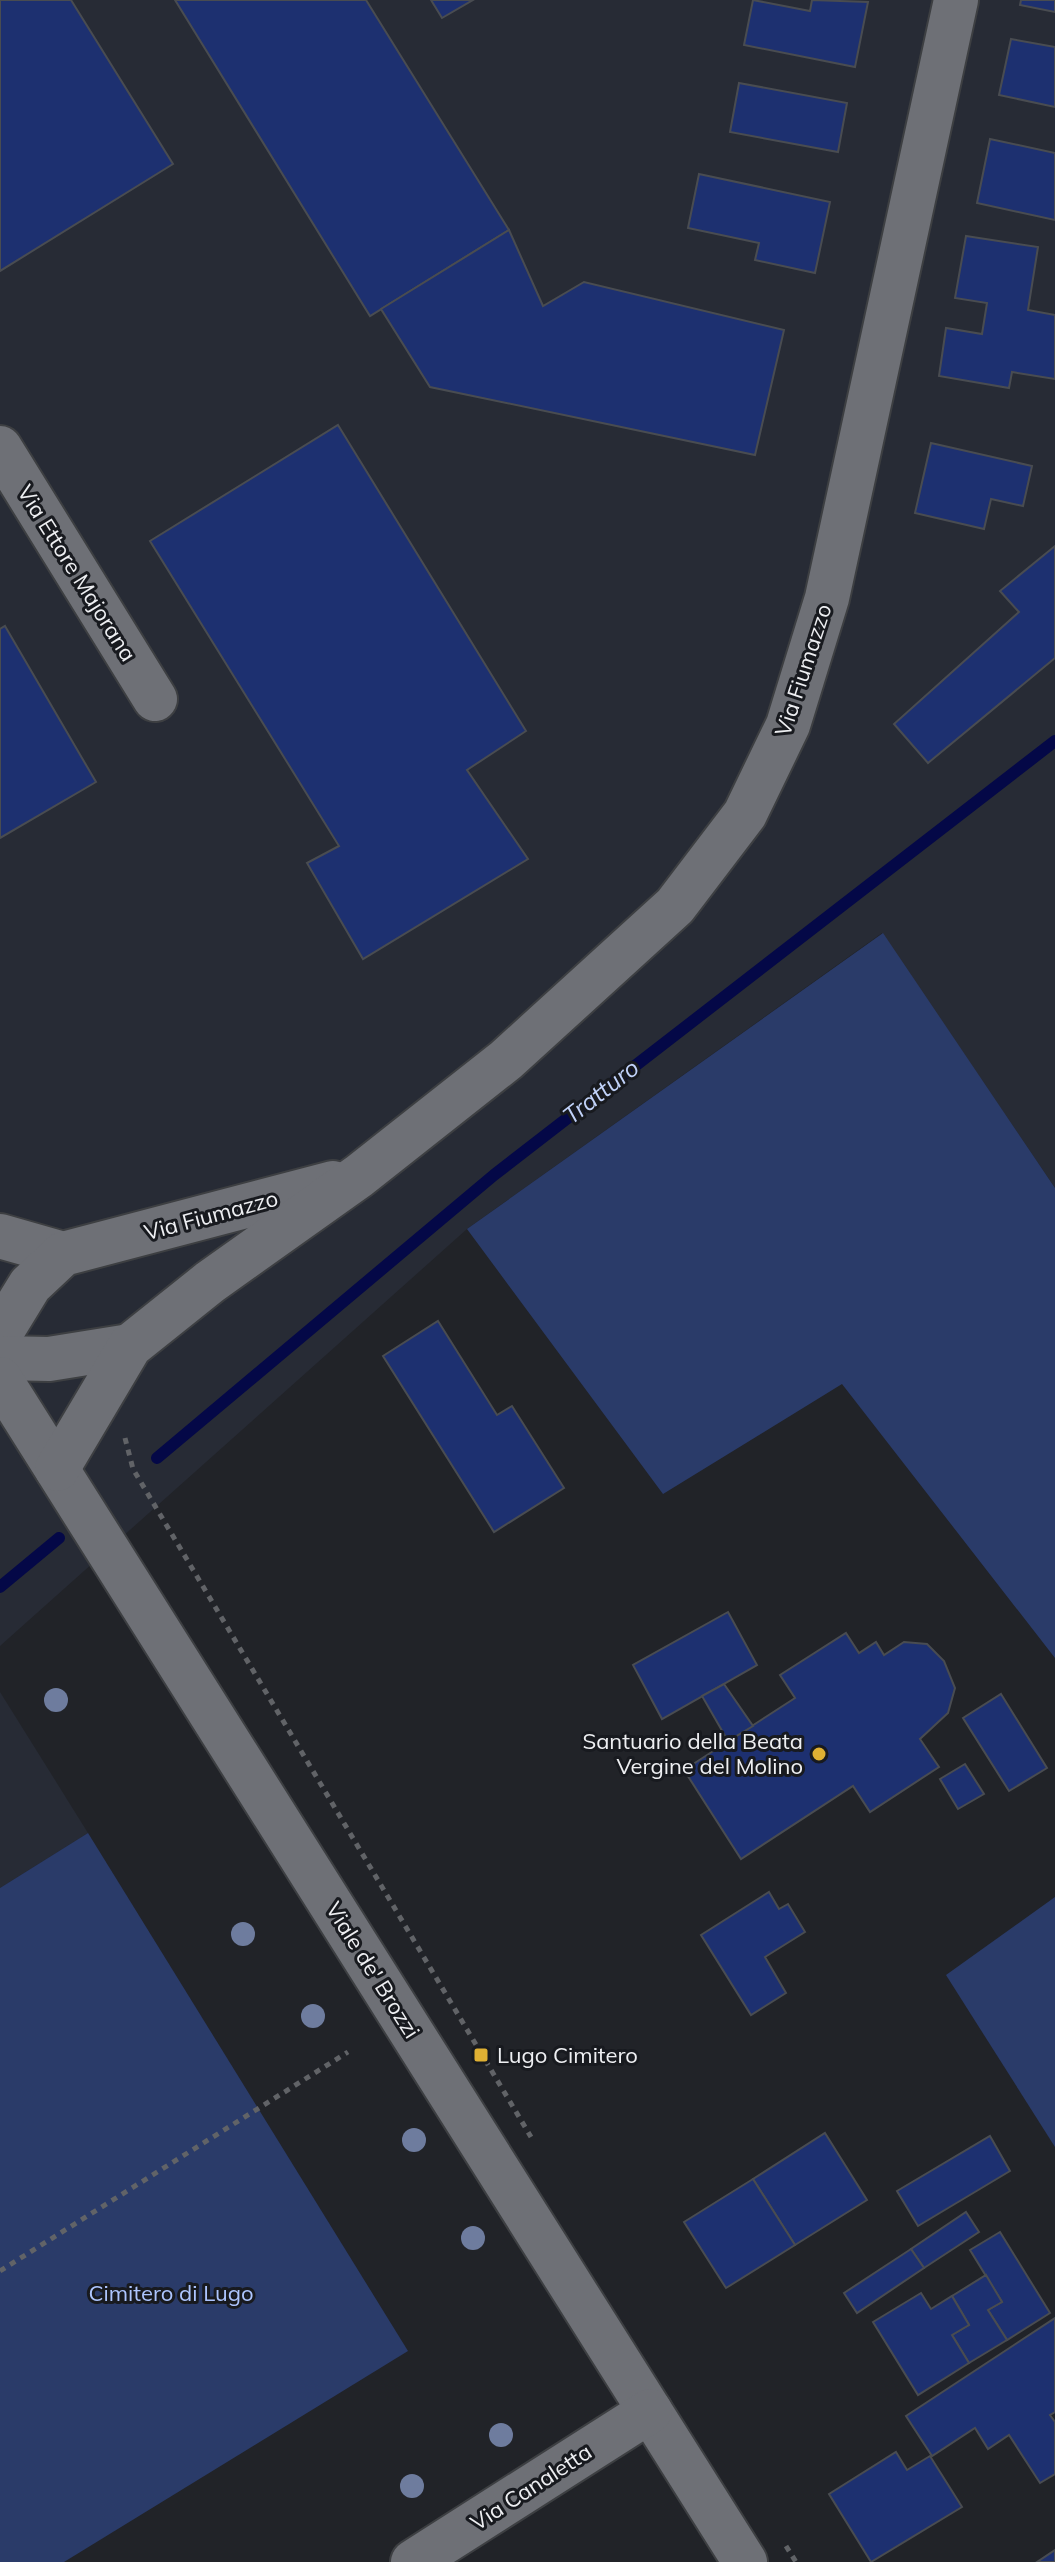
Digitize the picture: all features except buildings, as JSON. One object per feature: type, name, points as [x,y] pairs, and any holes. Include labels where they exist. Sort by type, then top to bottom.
[{"type":"street","name":"Via Fiumazzo","points":[[57,1469],[130,1346],[210,1282],[359,1176],[506,1060],[675,906],[745,814],[788,725],[827,598],[956,0]]},
{"type":"street","name":"Via Ettore Majorana","points":[[0,448],[155,699]]},
{"type":"street","name":"Via Fiumazzo","points":[[0,1334],[30,1285],[63,1254],[359,1176]]},
{"type":"street","points":[[0,1236],[63,1254]]},
{"type":"street","name":"Via Fiumazzo","points":[[0,1358],[49,1359],[130,1346]]},
{"type":"street","name":"Viale de' Brozzi","points":[[0,1379],[745,2562]]},
{"type":"street","name":"Via Canaletta","points":[[413,2562],[650,2411]]},
{"type":"path","points":[[124,1432],[133,1469],[536,2145]]},
{"type":"path","points":[[0,2271],[348,2052]]},
{"type":"path","points":[[780,2535],[796,2562]]},
{"type":"shaded area","points":[[0,0],[1055,0],[1055,1188],[882,933],[467,1229],[0,1646]]},
{"type":"shaded area","points":[[0,1692],[88,1833],[0,1888]]},
{"type":"green space","points":[[883,933],[1055,1188],[1055,1658],[842,1384],[663,1494],[467,1229]]},
{"type":"green space","name":"Cimitero di Lugo","points":[[88,1833],[408,2351],[64,2562],[0,2562],[0,1888]]},
{"type":"green space","points":[[1055,1897],[1055,2147],[946,1975]]},
{"type":"waterway","name":"Tratturo","points":[[157,1458],[494,1175],[1055,741]]},
{"type":"waterway","name":"Tratturo","points":[[0,1587],[59,1538]]},
{"type":"place","name":"Santuario della Beata Vergine del Molino","points":[[819,1754]]},
{"type":"place","name":"Lugo Cimitero","points":[[481,2055]]}]
